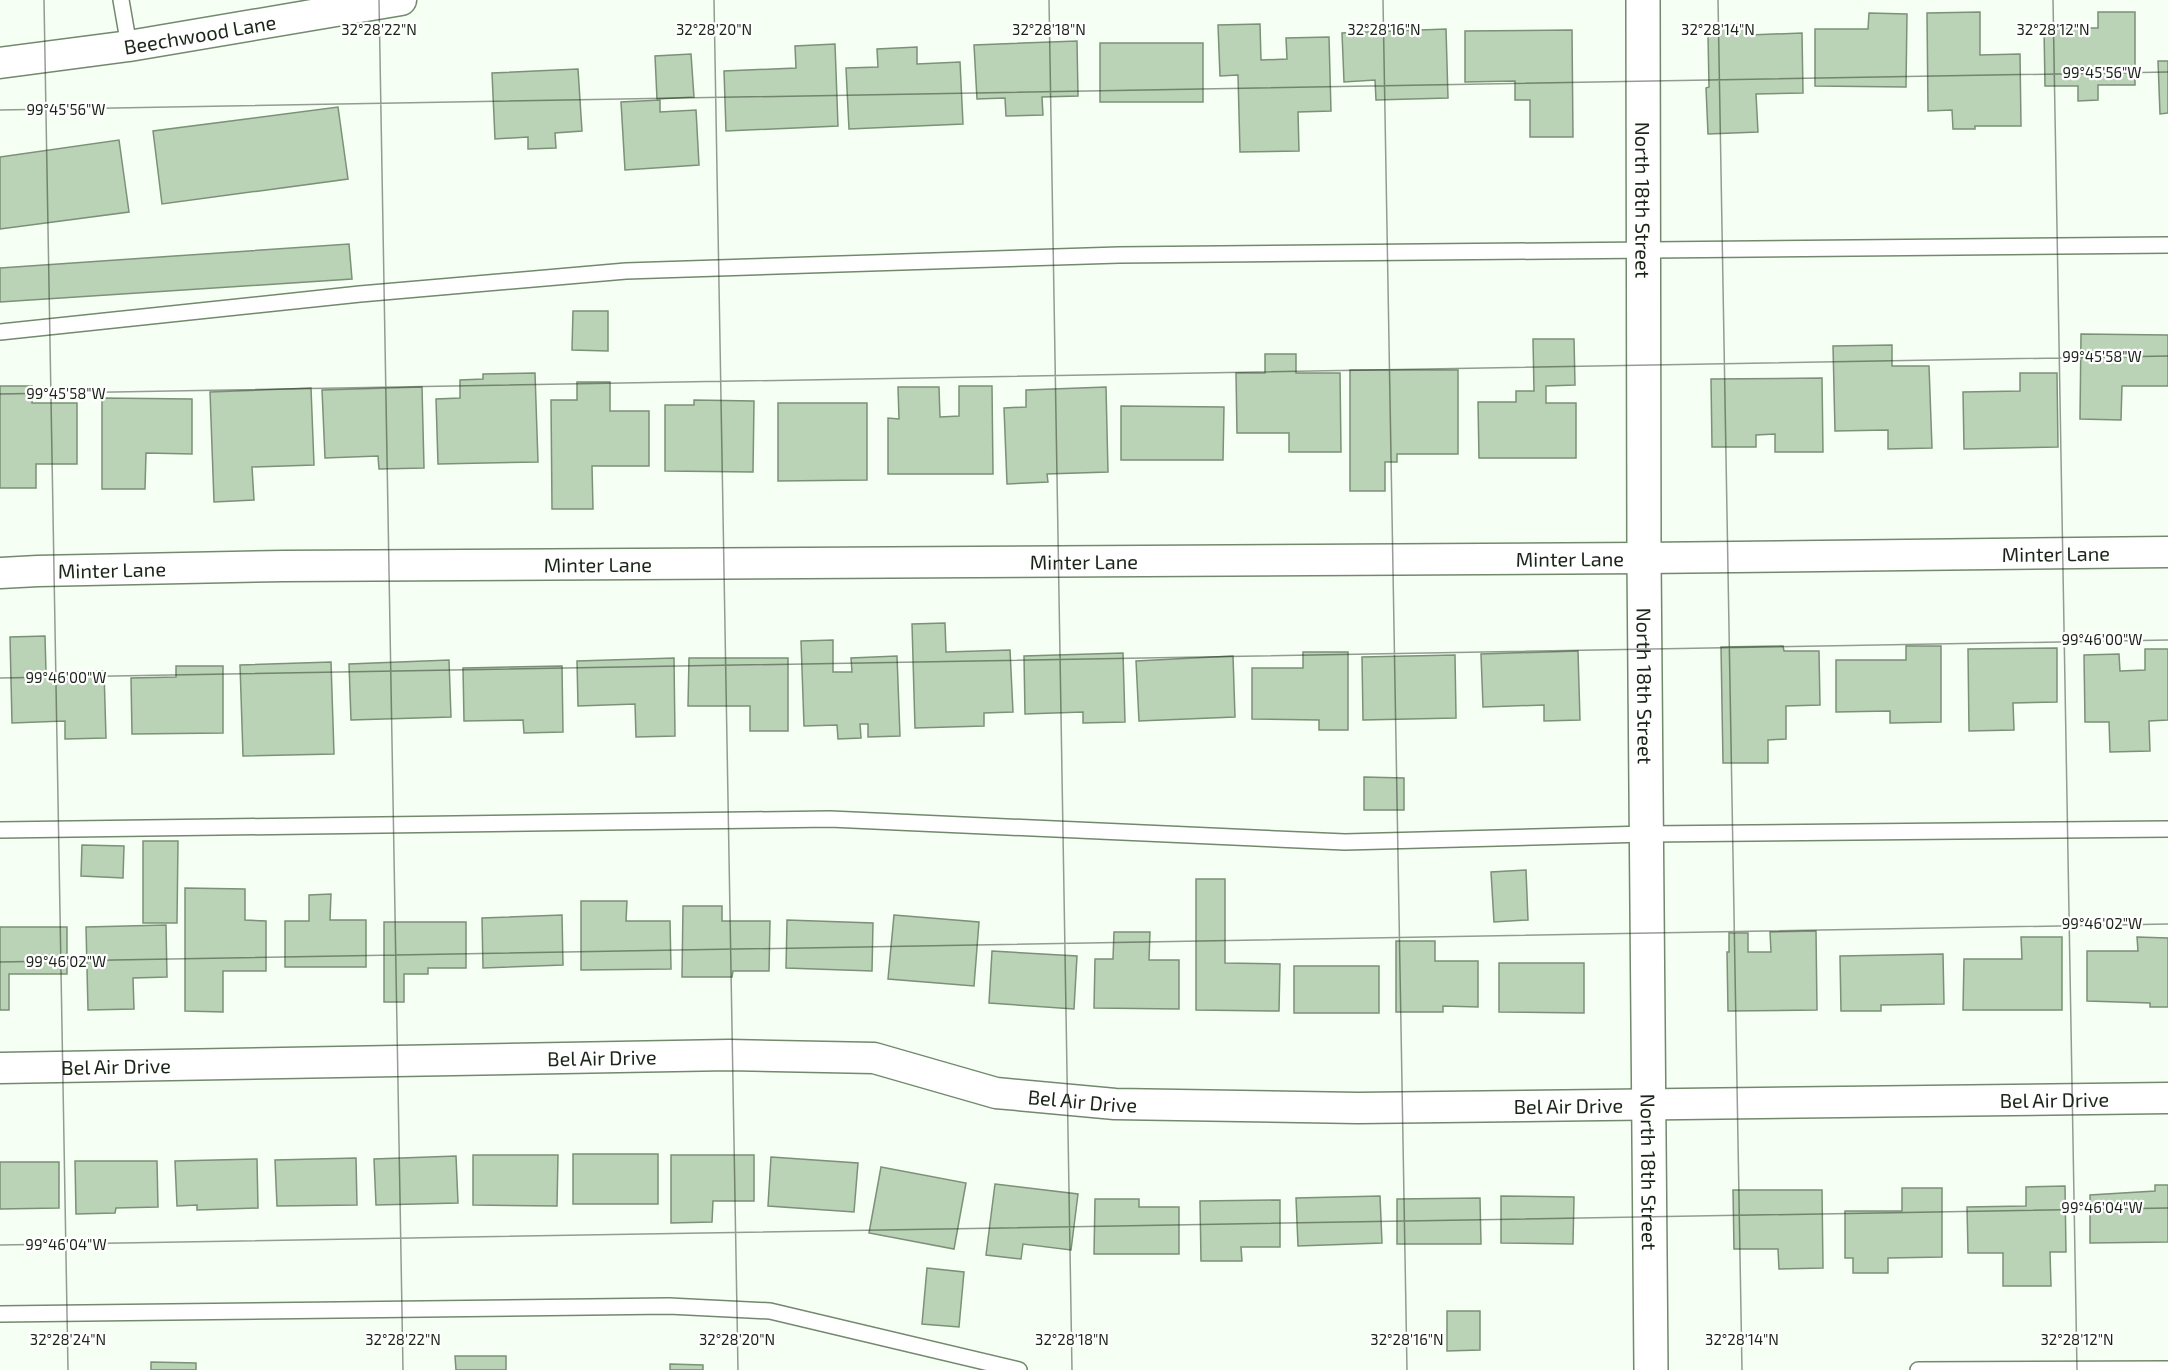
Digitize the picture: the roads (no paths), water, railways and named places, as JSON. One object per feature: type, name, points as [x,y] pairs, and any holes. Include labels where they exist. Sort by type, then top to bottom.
[{"type":"street","name":"Beechwood Lane","points":[[0,63],[129,46],[313,8],[401,0]]},
{"type":"street","name":"North 18th Street","points":[[1643,0],[1644,558],[1652,1370]]},
{"type":"street","name":"Minter Lane","points":[[0,573],[38,570],[296,566],[1644,558],[2168,552]]},
{"type":"street","name":"Bel Air Drive","points":[[0,1068],[729,1055],[874,1058],[996,1093],[1115,1104],[1358,1108],[2168,1098]]},
{"type":"lane","points":[[121,0],[129,46]]},
{"type":"lane","points":[[0,332],[360,294],[626,271],[1119,255],[2168,245]]},
{"type":"lane","points":[[0,830],[830,819],[1345,842],[1647,834],[2168,828]]},
{"type":"lane","points":[[0,1314],[669,1306],[771,1311],[1019,1370]]},
{"type":"lane","points":[[1918,1370],[2168,1369]]}]
